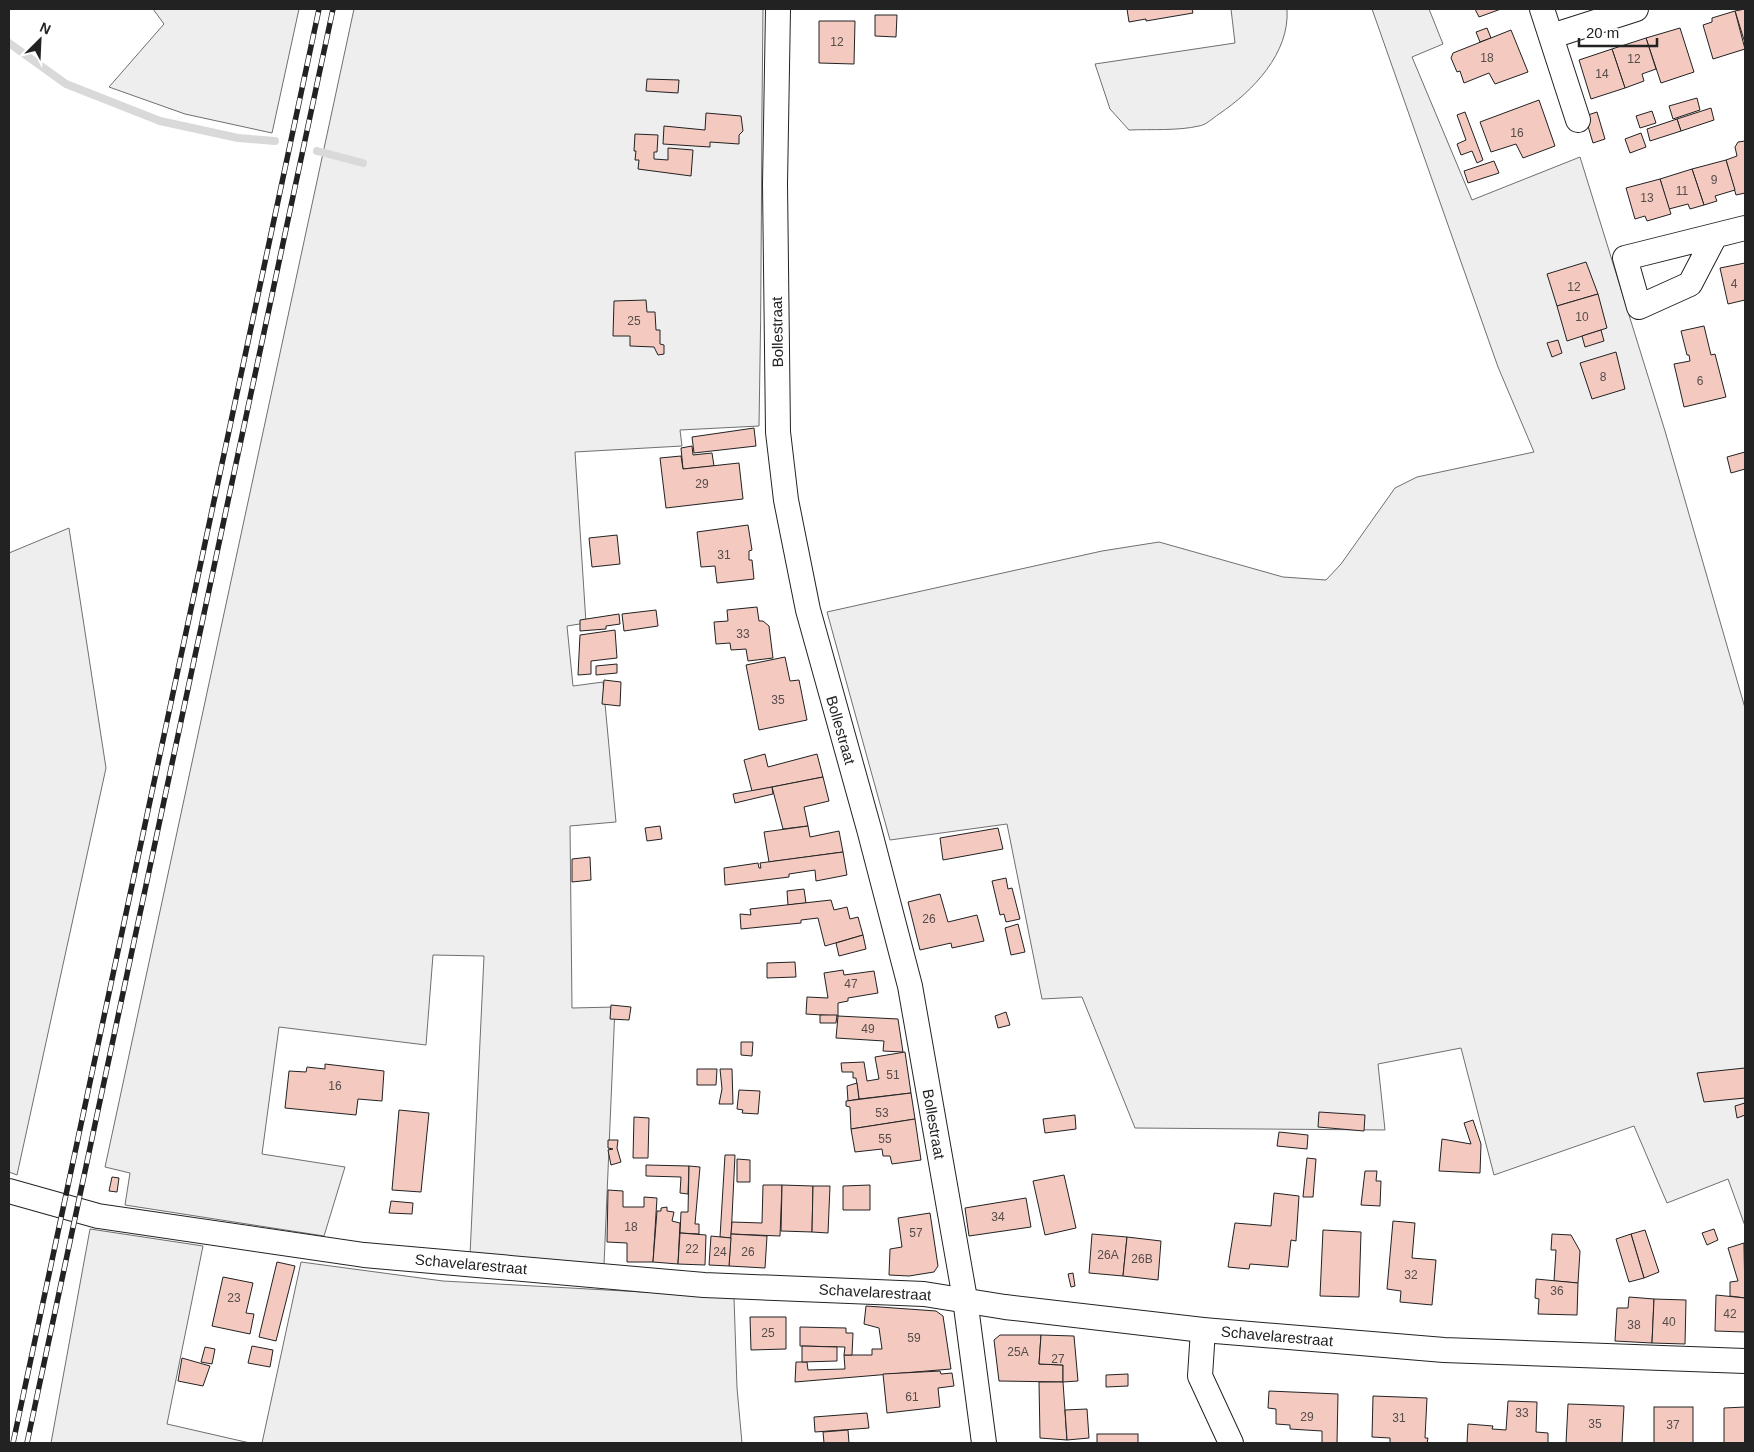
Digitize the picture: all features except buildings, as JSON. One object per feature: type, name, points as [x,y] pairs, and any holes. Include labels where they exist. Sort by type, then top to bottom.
[{"type":"street","name":"Bollestraat","points":[[778,9],[775,184],[778,432],[786,500],[808,610],[869,829],[910,986],[965,1299],[984,1443]]},
{"type":"street","points":[[1542,9],[1578,120]]},
{"type":"street","points":[[1552,36],[1636,9]]},
{"type":"street","points":[[1715,236],[1745,228]]},
{"type":"street","name":"Schavelarestraat","points":[[9,1191],[98,1216],[364,1255],[704,1285],[924,1294],[965,1299],[1004,1307],[1202,1330],[1444,1350],[1745,1361]]},
{"type":"street","points":[[1202,1330],[1200,1376],[1231,1443]]},
{"type":"shaded area","points":[[153,9],[299,9],[272,133],[185,114],[109,87],[164,24]]},
{"type":"shaded area","points":[[354,9],[763,9],[759,426],[680,430],[682,446],[575,452],[586,623],[567,626],[573,686],[603,682],[616,822],[570,826],[572,1008],[615,1007],[604,1265],[470,1255],[484,956],[433,955],[426,1045],[279,1027],[262,1154],[345,1167],[324,1236],[125,1205],[130,1173],[105,1167]]},
{"type":"shaded area","points":[[1231,9],[1287,9],[1282,41],[1267,69],[1232,105],[1202,125],[1191,128],[1129,130],[1110,109],[1095,64],[1235,43]]},
{"type":"shaded area","points":[[1372,9],[1429,9],[1443,44],[1412,57],[1472,200],[1580,157],[1665,431],[1745,708],[1745,1226],[1728,1179],[1667,1203],[1634,1126],[1494,1175],[1461,1048],[1378,1064],[1385,1130],[1135,1128],[1082,997],[1042,999],[1007,824],[890,840],[827,612],[1102,551],[1159,542],[1283,577],[1326,580],[1341,564],[1395,488],[1417,477],[1534,452],[1498,367]]},
{"type":"shaded area","points":[[69,528],[106,768],[17,1175],[9,1172],[9,553]]},
{"type":"shaded area","points":[[90,1229],[203,1246],[167,1424],[250,1443],[51,1443]]},
{"type":"shaded area","points":[[301,1262],[443,1281],[734,1297],[737,1388],[742,1443],[262,1443]]},
{"type":"waterway","points":[[9,43],[66,84],[160,121],[238,138],[275,141]]},
{"type":"waterway","points":[[317,151],[363,163]]},
{"type":"railway","points":[[13,1443],[319,9]]},
{"type":"railway","points":[[27,1443],[333,9]]}]
